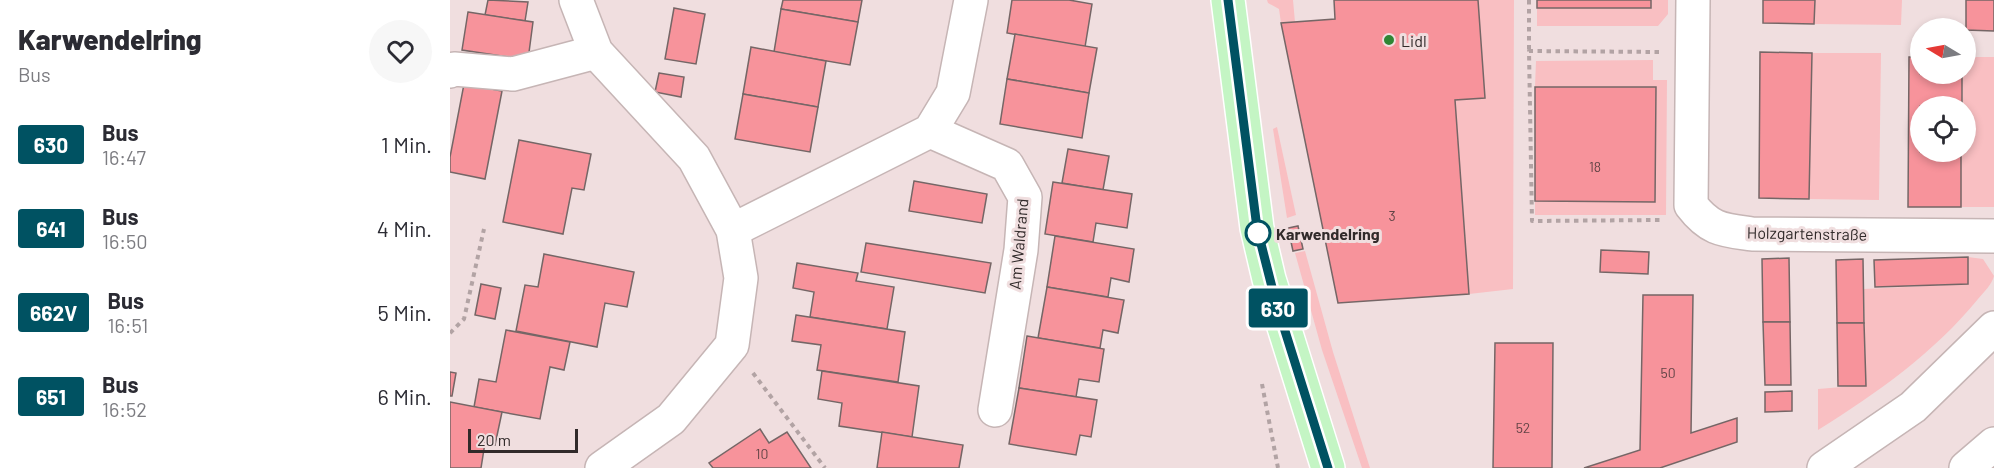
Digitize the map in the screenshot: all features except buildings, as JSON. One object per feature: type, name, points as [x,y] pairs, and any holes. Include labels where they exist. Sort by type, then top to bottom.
[{"type":"main road","points":[[1228,0],[1257,228],[1284,330],[1328,468]]},
{"type":"street","points":[[576,0],[596,52],[694,158],[733,230],[741,278],[732,345],[671,419],[603,468]]},
{"type":"street","points":[[733,230],[930,131],[952,93],[971,0]]},
{"type":"street","points":[[1693,0],[1690,205],[1697,213]]},
{"type":"street","points":[[450,71],[454,69],[513,74],[596,52]]},
{"type":"street","name":"Am Waldrand","points":[[930,131],[1007,165],[1025,196],[1021,250],[995,410]]},
{"type":"street","name":"Holzgartenstraße","points":[[1697,213],[1703,221],[1725,230],[1752,234],[1994,236]]},
{"type":"street","points":[[1824,468],[1913,407],[1994,328]]},
{"type":"street","points":[[1966,468],[1994,444]]},
{"type":"path","points":[[1529,0],[1533,130],[1532,221],[1668,220],[1697,213]]},
{"type":"path","points":[[1529,51],[1692,52]]},
{"type":"path","points":[[450,333],[464,320],[484,229]]},
{"type":"path","points":[[732,345],[825,468]]},
{"type":"shaded area","points":[[1267,0],[1293,0],[1295,22],[1281,23],[1279,9]]},
{"type":"shaded area","points":[[1478,0],[1514,0],[1513,289],[1469,294],[1455,100],[1485,98]]},
{"type":"shaded area","points":[[1651,0],[1668,0],[1668,14],[1658,26],[1537,26],[1537,8],[1651,8]]},
{"type":"shaded area","points":[[1815,0],[1902,0],[1901,25],[1814,24]]},
{"type":"shaded area","points":[[1812,53],[1881,53],[1879,200],[1809,199]]},
{"type":"shaded area","points":[[1976,57],[1994,57],[1994,207],[1961,207],[1961,162],[1976,162],[1976,96],[1963,96],[1962,84],[1976,84]]},
{"type":"shaded area","points":[[1653,60],[1653,80],[1667,80],[1666,215],[1535,215],[1535,201],[1655,201],[1655,87],[1535,87],[1536,61]]},
{"type":"shaded area","points":[[1277,127],[1296,215],[1287,218],[1273,129]]},
{"type":"shaded area","points":[[1305,251],[1333,352],[1370,468],[1362,468],[1322,350],[1295,253]]},
{"type":"shaded area","points":[[1968,257],[1983,259],[1994,276],[1983,294],[1943,337],[1904,371],[1818,430],[1818,389],[1866,385],[1864,289],[1968,284]]},
{"type":"bus line","name":"630","points":[[1228,0],[1257,228],[1269,279],[1328,468]]},
{"type":"place","name":"Lidl","points":[[1389,40]]},
{"type":"place","name":"Karwendelring","points":[[1258,233]]}]
